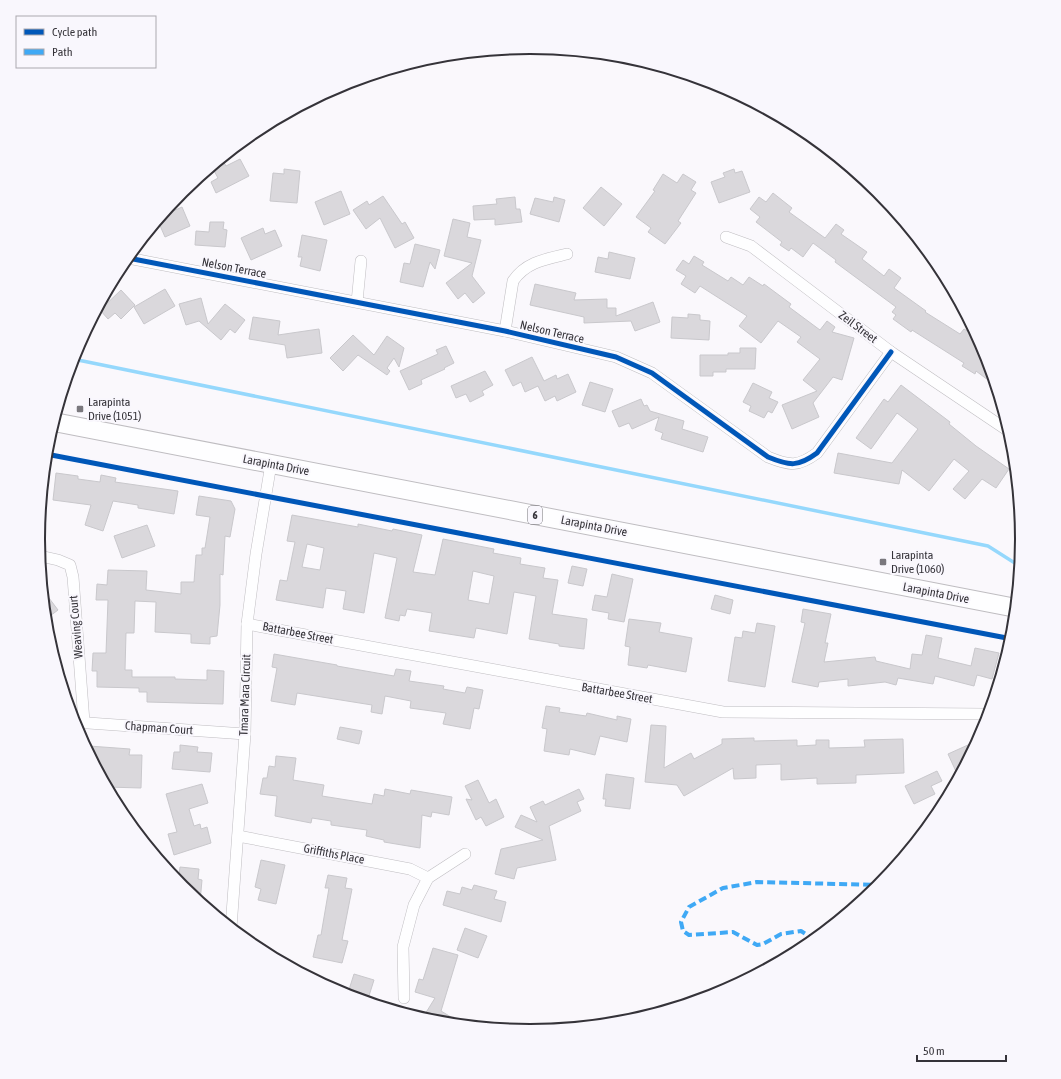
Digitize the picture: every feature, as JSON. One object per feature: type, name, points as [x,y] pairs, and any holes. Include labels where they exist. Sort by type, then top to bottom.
[{"type":"main road","name":"Larapinta Drive","points":[[60,423],[1011,607]]},
{"type":"street","name":"Zeil Street","points":[[726,237],[751,246],[891,352],[1002,427]]},
{"type":"street","points":[[505,331],[513,280],[518,274],[536,262],[567,254]]},
{"type":"street","name":"Nelson Terrace","points":[[134,259],[505,331],[616,357],[652,373],[768,456],[783,463],[795,464],[807,460],[817,453],[891,352]]},
{"type":"street","points":[[357,302],[361,261]]},
{"type":"street","name":"Tmara Mara Circuit","points":[[230,921],[238,836],[244,734],[247,624],[256,554],[271,464]]},
{"type":"street","name":"Weaving Court","points":[[46,557],[70,565],[73,577],[79,716]]},
{"type":"street","name":"Battarbee Street","points":[[247,624],[723,712],[983,714]]},
{"type":"street","name":"Chapman Court","points":[[81,722],[244,734]]},
{"type":"street","name":"Griffiths Place","points":[[238,836],[410,869],[428,878]]},
{"type":"street","points":[[404,998],[403,947],[414,905],[428,878],[465,854]]},
{"type":"building","points":[[240,159],[249,176],[216,193],[211,182],[218,178],[214,171],[224,163],[226,166]]},
{"type":"building","points":[[284,169],[300,171],[297,203],[270,201],[273,173],[284,174]]},
{"type":"building","points":[[734,169],[735,173],[742,171],[750,192],[719,203],[711,182],[725,177],[723,173]]},
{"type":"building","points":[[663,174],[677,183],[683,174],[696,182],[691,190],[696,193],[678,221],[681,223],[665,244],[648,232],[651,228],[636,217],[655,191],[653,190]]},
{"type":"building","points":[[601,187],[622,204],[604,226],[583,208]]},
{"type":"building","points":[[341,191],[350,214],[324,225],[315,202]]},
{"type":"building","points":[[773,193],[792,208],[789,212],[825,238],[836,224],[844,230],[841,234],[867,252],[862,259],[884,276],[889,269],[901,278],[894,288],[926,311],[925,312],[960,334],[964,329],[969,332],[989,381],[976,371],[975,374],[962,366],[964,363],[912,330],[911,332],[893,319],[896,315],[892,312],[896,307],[835,262],[836,260],[813,243],[803,257],[791,248],[789,251],[780,245],[782,242],[756,222],[760,217],[750,209],[759,197],[766,202]]},
{"type":"building","points":[[383,196],[402,224],[405,222],[414,238],[395,248],[380,218],[366,229],[353,210],[367,201],[369,205]]},
{"type":"building","points":[[515,197],[516,209],[520,209],[522,222],[495,225],[495,219],[474,220],[473,206],[497,204],[496,199]]},
{"type":"building","points":[[554,197],[565,200],[559,222],[530,214],[535,198],[553,202]]},
{"type":"building","points":[[182,207],[190,226],[165,237],[160,225],[172,211]]},
{"type":"building","points":[[453,219],[470,223],[467,237],[481,240],[472,276],[485,293],[473,303],[465,293],[458,299],[446,283],[472,263],[444,256]]},
{"type":"building","points":[[210,222],[224,222],[223,229],[227,230],[225,247],[195,245],[196,231],[209,232]]},
{"type":"building","points":[[263,228],[265,234],[275,230],[282,246],[251,260],[241,238]]},
{"type":"building","points":[[302,235],[327,240],[320,271],[300,266],[302,257],[298,257]]},
{"type":"building","points":[[415,244],[440,250],[435,269],[430,262],[423,287],[400,282],[404,263],[410,264]]},
{"type":"building","points":[[609,252],[635,258],[630,279],[595,272],[598,257],[608,259]]},
{"type":"building","points":[[694,256],[704,262],[702,265],[728,281],[731,277],[743,285],[749,277],[763,286],[764,284],[791,304],[789,307],[820,330],[827,321],[835,327],[832,332],[854,338],[842,380],[833,377],[813,403],[819,417],[792,429],[782,405],[817,391],[803,380],[820,359],[797,342],[801,337],[778,321],[761,343],[739,326],[747,316],[700,286],[695,293],[681,284],[686,276],[676,270],[683,260],[689,264]]},
{"type":"building","points":[[535,284],[576,293],[574,300],[607,299],[607,308],[616,308],[616,316],[653,302],[660,322],[635,331],[631,321],[584,323],[584,317],[530,305]]},
{"type":"building","points":[[165,289],[175,306],[144,324],[134,307]]},
{"type":"building","points":[[121,290],[135,305],[121,319],[115,313],[108,319],[102,312],[106,304]]},
{"type":"building","points":[[201,298],[208,324],[225,304],[245,320],[235,333],[230,329],[221,340],[199,321],[186,325],[179,304]]},
{"type":"building","points":[[688,314],[700,315],[700,320],[710,321],[709,340],[671,338],[672,317],[688,318]]},
{"type":"building","points":[[253,317],[280,321],[278,335],[319,329],[322,353],[287,358],[285,345],[249,339]]},
{"type":"building","points":[[353,335],[374,355],[387,336],[404,348],[399,367],[394,358],[387,368],[390,371],[387,375],[358,355],[343,371],[330,358]]},
{"type":"building","points":[[446,346],[454,363],[444,368],[445,369],[421,380],[422,384],[409,390],[400,371],[438,354],[436,350]]},
{"type":"building","points":[[740,348],[756,348],[755,369],[726,369],[726,372],[713,372],[713,376],[700,376],[700,355],[728,355],[728,353],[740,353]]},
{"type":"building","points":[[532,357],[544,381],[556,375],[557,379],[568,374],[576,392],[557,401],[555,396],[545,401],[538,386],[525,392],[521,382],[513,386],[505,370]]},
{"type":"building","points":[[485,371],[493,385],[482,391],[484,395],[470,402],[466,394],[456,398],[451,386]]},
{"type":"building","points":[[590,382],[613,389],[605,412],[582,405]]},
{"type":"building","points":[[753,383],[772,392],[769,398],[778,402],[772,413],[768,411],[764,418],[749,411],[751,406],[743,402]]},
{"type":"building","points":[[901,385],[950,422],[949,424],[976,446],[1009,469],[996,488],[982,479],[965,499],[953,489],[969,471],[954,459],[929,491],[902,470],[899,484],[834,473],[838,453],[892,463],[918,429],[897,413],[871,449],[856,438],[884,399],[888,402]]},
{"type":"building","points":[[641,399],[644,406],[647,405],[650,411],[684,421],[682,429],[708,437],[703,452],[661,439],[663,433],[655,430],[659,417],[632,429],[629,423],[619,427],[612,411]]},
{"type":"building","points":[[56,473],[78,476],[78,479],[100,482],[101,475],[116,478],[115,482],[178,491],[174,514],[138,508],[138,505],[113,501],[103,531],[85,525],[91,505],[53,500]]},
{"type":"building","points":[[199,496],[231,501],[235,509],[230,537],[225,536],[223,575],[220,574],[220,605],[217,636],[210,637],[210,644],[191,643],[191,634],[155,632],[156,602],[135,601],[134,633],[126,633],[125,670],[132,670],[132,677],[175,677],[175,679],[207,680],[207,670],[224,671],[223,704],[147,702],[147,692],[139,692],[139,688],[97,687],[97,671],[92,671],[93,653],[106,653],[108,600],[96,600],[97,584],[107,585],[108,570],[147,571],[146,590],[181,594],[181,582],[194,582],[196,555],[202,555],[202,548],[205,548],[210,517],[196,515]]},
{"type":"building","points":[[292,515],[358,527],[358,524],[422,535],[413,572],[435,575],[443,539],[494,549],[493,553],[521,558],[520,564],[545,568],[543,578],[558,580],[552,614],[587,619],[584,649],[559,646],[559,644],[529,639],[536,596],[514,592],[507,634],[476,628],[474,638],[429,631],[432,613],[407,609],[405,616],[400,615],[399,621],[385,618],[397,558],[374,553],[364,613],[343,609],[346,591],[326,588],[323,608],[276,600],[280,580],[287,581],[295,542],[287,541]],"holes":[[[307,544],[324,548],[320,570],[302,567]],[[473,571],[494,576],[489,604],[468,600]]]},
{"type":"building","points":[[147,525],[155,546],[122,558],[114,536]]},
{"type":"building","points":[[572,566],[587,569],[583,586],[568,583]]},
{"type":"building","points":[[612,574],[633,579],[624,622],[608,619],[609,613],[592,610],[595,595],[607,597]]},
{"type":"building","points":[[715,595],[733,600],[730,614],[711,609]]},
{"type":"building","points":[[48,597],[58,610],[51,615]]},
{"type":"building","points":[[803,609],[831,614],[825,643],[828,643],[824,662],[875,657],[876,661],[910,669],[912,654],[922,655],[926,635],[942,638],[938,658],[971,666],[975,648],[999,653],[992,679],[977,675],[974,686],[935,676],[933,684],[898,678],[896,685],[885,682],[848,686],[848,679],[819,682],[818,687],[792,682],[805,623],[801,622]]},
{"type":"building","points":[[629,619],[661,623],[659,632],[692,638],[686,672],[648,665],[647,668],[628,665],[630,647],[625,646]]},
{"type":"building","points":[[757,623],[775,626],[765,687],[728,681],[735,637],[742,638],[743,631],[755,633]]},
{"type":"building","points":[[274,654],[394,676],[396,669],[411,671],[409,681],[444,686],[443,689],[465,693],[467,687],[483,690],[479,709],[474,708],[470,729],[443,724],[446,713],[410,708],[411,701],[385,696],[382,714],[371,712],[372,705],[297,693],[295,705],[271,701],[277,668],[272,667]]},
{"type":"building","points":[[546,706],[560,708],[559,712],[586,716],[587,713],[617,720],[617,716],[631,719],[627,742],[600,736],[595,755],[570,749],[569,755],[544,751],[547,729],[542,728]]},
{"type":"building","points":[[651,725],[666,726],[664,768],[691,753],[694,759],[722,744],[722,739],[754,738],[754,741],[797,740],[797,746],[816,745],[816,740],[829,740],[829,748],[865,747],[864,740],[903,739],[904,773],[856,775],[856,783],[817,784],[817,778],[781,780],[781,764],[756,765],[756,778],[734,779],[733,768],[684,796],[677,785],[645,782]]},
{"type":"building","points":[[340,727],[362,731],[359,744],[337,739]]},
{"type":"building","points":[[971,744],[956,772],[948,754]]},
{"type":"building","points":[[180,745],[198,747],[197,752],[212,753],[210,772],[172,769],[174,752],[180,752]]},
{"type":"building","points":[[91,746],[130,749],[129,755],[142,755],[141,788],[113,787]]},
{"type":"building","points":[[276,756],[296,758],[293,780],[324,785],[322,796],[372,804],[374,794],[384,796],[385,789],[410,794],[411,790],[452,797],[449,815],[432,812],[431,817],[422,815],[420,848],[384,842],[384,840],[366,836],[367,830],[331,825],[331,821],[312,818],[311,823],[275,816],[277,796],[260,794],[263,778],[267,778],[269,766],[275,767]]},
{"type":"building","points":[[937,771],[942,781],[931,786],[935,794],[914,804],[905,786]]},
{"type":"building","points":[[606,774],[634,778],[630,809],[605,806],[606,799],[603,799]]},
{"type":"building","points":[[478,780],[489,803],[496,799],[504,817],[486,826],[481,817],[476,820],[466,799],[472,800],[465,786]]},
{"type":"building","points":[[202,784],[208,803],[189,809],[194,826],[200,824],[201,829],[207,827],[211,843],[174,855],[168,834],[177,832],[166,794]]},
{"type":"building","points":[[579,789],[584,799],[577,802],[581,811],[549,826],[556,860],[517,868],[514,879],[495,874],[501,849],[543,840],[515,827],[521,815],[537,822],[530,807],[543,801],[545,805]]},
{"type":"building","points":[[261,860],[285,865],[276,904],[258,900],[261,889],[255,887]]},
{"type":"building","points":[[180,867],[199,869],[198,879],[202,880],[201,896],[187,883],[179,875]]},
{"type":"building","points":[[328,875],[347,878],[345,888],[352,889],[342,940],[348,941],[342,963],[313,957],[318,935],[321,935],[329,888],[325,888]]},
{"type":"building","points":[[474,885],[497,891],[494,899],[506,902],[501,922],[443,905],[447,891],[460,894],[462,887],[472,890]]},
{"type":"building","points":[[465,928],[487,936],[478,958],[457,950]]},
{"type":"building","points":[[433,948],[458,955],[441,1011],[454,1019],[426,1013],[435,998],[415,992],[419,979],[423,980]]},
{"type":"building","points":[[354,974],[374,980],[369,997],[349,990]]},
{"type":"waterway","points":[[80,360],[988,546],[1015,563]]},
{"type":"marked path","points":[[809,936],[801,931],[781,934],[763,944],[757,945],[733,932],[689,935],[683,931],[681,922],[689,907],[723,888],[757,882],[872,885]]},
{"type":"cycle path","points":[[134,259],[505,331],[616,357],[652,373],[768,457],[794,464],[804,461],[817,453],[891,352]]},
{"type":"cycle path","points":[[52,455],[1006,638]]},
{"type":"place","name":"Larapinta Drive (1051)","points":[[80,409]]},
{"type":"place","name":"Larapinta Drive (1060)","points":[[883,562]]}]
